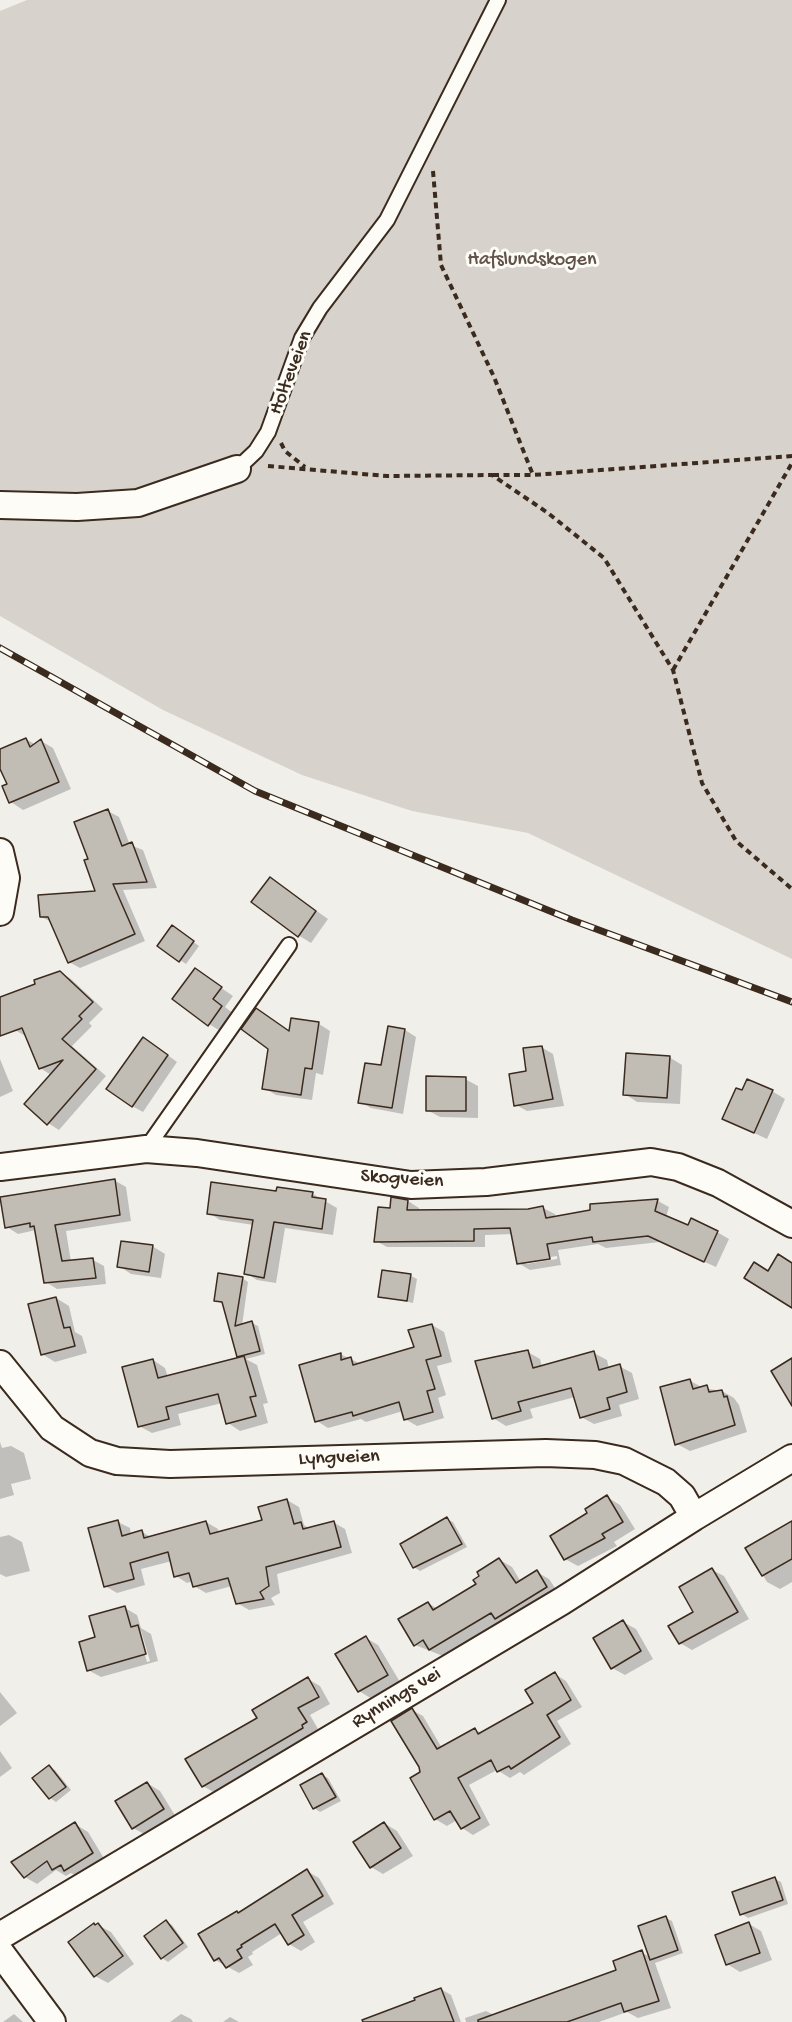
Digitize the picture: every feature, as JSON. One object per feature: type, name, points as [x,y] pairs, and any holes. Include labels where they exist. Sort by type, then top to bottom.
[{"type":"street","name":"Holteveien","points":[[0,505],[77,507],[138,503],[237,469]]},
{"type":"street","points":[[0,852],[6,878],[0,912]]},
{"type":"street","name":"Skogveien","points":[[0,1167],[146,1149],[197,1154],[411,1185],[486,1182],[651,1162],[678,1167],[718,1183],[792,1224]]},
{"type":"street","name":"Lyngveien","points":[[0,1364],[52,1428],[90,1453],[117,1461],[170,1464],[546,1453],[595,1455],[624,1461],[666,1482],[682,1496],[694,1516]]},
{"type":"street","name":"Rynnings vei","points":[[0,1936],[562,1601],[694,1516],[792,1458]]},
{"type":"street","points":[[0,1952],[52,2022]]},
{"type":"lane","name":"Holteveien","points":[[237,469],[256,451],[273,420],[302,338],[320,308],[387,220],[498,0]]},
{"type":"lane","points":[[146,1149],[289,945]]},
{"type":"path","points":[[430,136],[441,265],[494,377],[533,475]]},
{"type":"path","points":[[273,420],[285,451],[308,468]]},
{"type":"path","points":[[237,469],[274,466],[387,476],[533,475],[792,456]]},
{"type":"path","points":[[673,669],[792,463]]},
{"type":"path","points":[[492,475],[548,513],[604,558],[673,669],[702,783],[736,841],[792,890]]},
{"type":"green space","name":"Hafslundskogen","points":[[27,0],[792,0],[792,959],[528,833],[412,811],[302,775],[163,710],[0,616],[0,11]]},
{"type":"building","points":[[26,738],[30,747],[41,739],[59,782],[9,803],[2,786],[7,784],[0,769],[0,749]]},
{"type":"building","points":[[108,809],[122,846],[132,842],[147,882],[113,884],[135,934],[68,963],[48,917],[40,917],[38,895],[95,891],[84,860],[88,859],[74,822]]},
{"type":"building","points":[[270,877],[316,911],[298,937],[251,902]]},
{"type":"building","points":[[172,925],[194,941],[179,962],[157,946]]},
{"type":"building","points":[[195,968],[222,987],[213,999],[222,1006],[208,1026],[172,999]]},
{"type":"building","points":[[60,971],[93,1002],[79,1016],[82,1019],[62,1039],[96,1069],[47,1125],[24,1104],[63,1060],[39,1069],[22,1028],[0,1036],[0,997],[35,984],[34,980]]},
{"type":"building","points":[[256,1008],[289,1031],[291,1018],[319,1022],[312,1069],[305,1068],[301,1095],[262,1089],[268,1049],[241,1029]]},
{"type":"building","points":[[388,1026],[405,1029],[392,1108],[358,1103],[365,1063],[381,1065]]},
{"type":"building","points":[[143,1037],[168,1055],[132,1107],[106,1089]]},
{"type":"building","points":[[542,1046],[553,1099],[514,1106],[509,1074],[526,1071],[523,1048]]},
{"type":"building","points":[[626,1053],[670,1056],[667,1098],[623,1095]]},
{"type":"building","points":[[426,1076],[466,1077],[466,1111],[426,1111]]},
{"type":"building","points":[[747,1079],[773,1090],[754,1133],[722,1119],[736,1088],[742,1090]]},
{"type":"building","points":[[115,1179],[120,1215],[55,1225],[62,1261],[93,1258],[96,1278],[44,1283],[34,1226],[30,1227],[30,1223],[5,1228],[0,1197]]},
{"type":"building","points":[[211,1182],[276,1191],[277,1187],[313,1192],[312,1197],[326,1199],[322,1229],[274,1222],[264,1278],[244,1274],[253,1220],[207,1214]]},
{"type":"building","points":[[391,1197],[408,1200],[407,1210],[528,1209],[543,1206],[546,1218],[590,1210],[590,1204],[658,1199],[655,1211],[688,1225],[691,1218],[718,1231],[704,1262],[648,1236],[593,1242],[592,1237],[547,1244],[550,1259],[517,1264],[510,1228],[474,1229],[474,1241],[374,1242],[378,1207],[390,1208]]},
{"type":"building","points":[[121,1241],[153,1245],[149,1272],[117,1267]]},
{"type":"building","points":[[778,1254],[792,1263],[792,1308],[744,1278],[754,1262],[768,1271]]},
{"type":"building","points":[[382,1270],[411,1274],[407,1301],[378,1297]]},
{"type":"building","points":[[218,1273],[243,1277],[235,1326],[252,1321],[260,1351],[237,1357],[222,1302],[214,1301]]},
{"type":"building","points":[[56,1297],[64,1328],[70,1327],[75,1346],[41,1355],[28,1304]]},
{"type":"building","points":[[432,1324],[441,1356],[426,1360],[435,1389],[427,1391],[433,1412],[404,1420],[399,1402],[353,1416],[352,1412],[315,1422],[299,1365],[341,1353],[341,1360],[351,1357],[353,1365],[414,1347],[408,1330]]},
{"type":"building","points":[[528,1350],[533,1368],[594,1351],[599,1370],[620,1364],[627,1392],[607,1398],[610,1409],[580,1418],[571,1388],[518,1402],[521,1411],[492,1419],[475,1361]]},
{"type":"building","points":[[244,1356],[256,1396],[250,1397],[256,1416],[226,1424],[218,1394],[166,1407],[169,1419],[138,1427],[122,1367],[153,1359],[158,1378]]},
{"type":"building","points":[[792,1358],[792,1406],[771,1371]]},
{"type":"building","points":[[690,1379],[693,1389],[707,1385],[709,1392],[722,1390],[724,1397],[727,1396],[735,1425],[675,1445],[660,1387]]},
{"type":"building","points":[[607,1495],[623,1522],[602,1534],[605,1538],[564,1560],[550,1536],[587,1513],[585,1509]]},
{"type":"building","points":[[287,1499],[294,1524],[301,1522],[303,1529],[334,1521],[341,1547],[266,1567],[269,1586],[260,1592],[264,1599],[236,1604],[228,1578],[193,1587],[189,1573],[174,1577],[168,1552],[130,1563],[134,1579],[104,1587],[88,1528],[118,1520],[122,1536],[142,1530],[144,1538],[206,1521],[210,1534],[262,1520],[258,1507]]},
{"type":"building","points":[[447,1517],[462,1544],[413,1568],[400,1544]]},
{"type":"building","points":[[792,1521],[792,1559],[762,1576],[745,1548]]},
{"type":"building","points":[[499,1558],[516,1583],[537,1570],[547,1587],[495,1619],[491,1613],[429,1650],[423,1640],[414,1646],[398,1619],[428,1602],[433,1610],[476,1584],[473,1580],[479,1576],[477,1572]]},
{"type":"building","points":[[712,1568],[738,1612],[679,1644],[668,1626],[693,1612],[679,1587]]},
{"type":"building","points":[[125,1606],[131,1627],[138,1625],[146,1654],[87,1671],[79,1642],[95,1637],[89,1616]]},
{"type":"building","points":[[623,1620],[641,1651],[611,1669],[593,1638]]},
{"type":"building","points":[[366,1636],[388,1675],[358,1692],[335,1654]]},
{"type":"building","points":[[555,1672],[571,1700],[547,1715],[560,1737],[511,1769],[509,1766],[497,1772],[491,1760],[458,1778],[480,1818],[461,1829],[450,1811],[434,1820],[410,1778],[420,1772],[419,1767],[391,1721],[412,1708],[437,1749],[475,1728],[478,1734],[533,1703],[525,1690]]},
{"type":"building","points":[[308,1677],[319,1697],[298,1708],[307,1722],[302,1725],[303,1728],[202,1787],[185,1759],[257,1718],[252,1710]]},
{"type":"building","points":[[49,1765],[66,1787],[49,1799],[32,1778]]},
{"type":"building","points":[[322,1773],[336,1797],[313,1809],[300,1785]]},
{"type":"building","points":[[147,1782],[164,1809],[132,1829],[115,1801]]},
{"type":"building","points":[[75,1822],[93,1853],[64,1871],[61,1865],[52,1870],[47,1861],[24,1878],[11,1862]]},
{"type":"building","points":[[384,1822],[401,1848],[370,1868],[353,1842]]},
{"type":"building","points":[[307,1869],[323,1896],[292,1915],[304,1935],[288,1945],[275,1924],[241,1945],[242,1947],[237,1950],[242,1958],[226,1968],[219,1958],[214,1961],[198,1934],[237,1911],[238,1913]]},
{"type":"building","points":[[775,1877],[783,1900],[740,1915],[732,1892]]},
{"type":"building","points":[[666,1916],[678,1950],[650,1960],[638,1926]]},
{"type":"building","points":[[166,1920],[183,1943],[161,1959],[144,1936]]},
{"type":"building","points":[[749,1922],[760,1953],[726,1965],[715,1935]]},
{"type":"building","points":[[94,1923],[95,1925],[98,1923],[123,1956],[94,1977],[68,1942]]},
{"type":"building","points":[[642,1950],[659,2001],[624,2012],[621,2003],[567,2022],[478,2022],[478,2020],[616,1970],[613,1961]]},
{"type":"building","points":[[441,1988],[454,2022],[363,2022],[362,2020],[415,2000],[414,1998]]},
{"type":"railway","points":[[0,648],[255,791],[572,920],[792,1002]]}]
